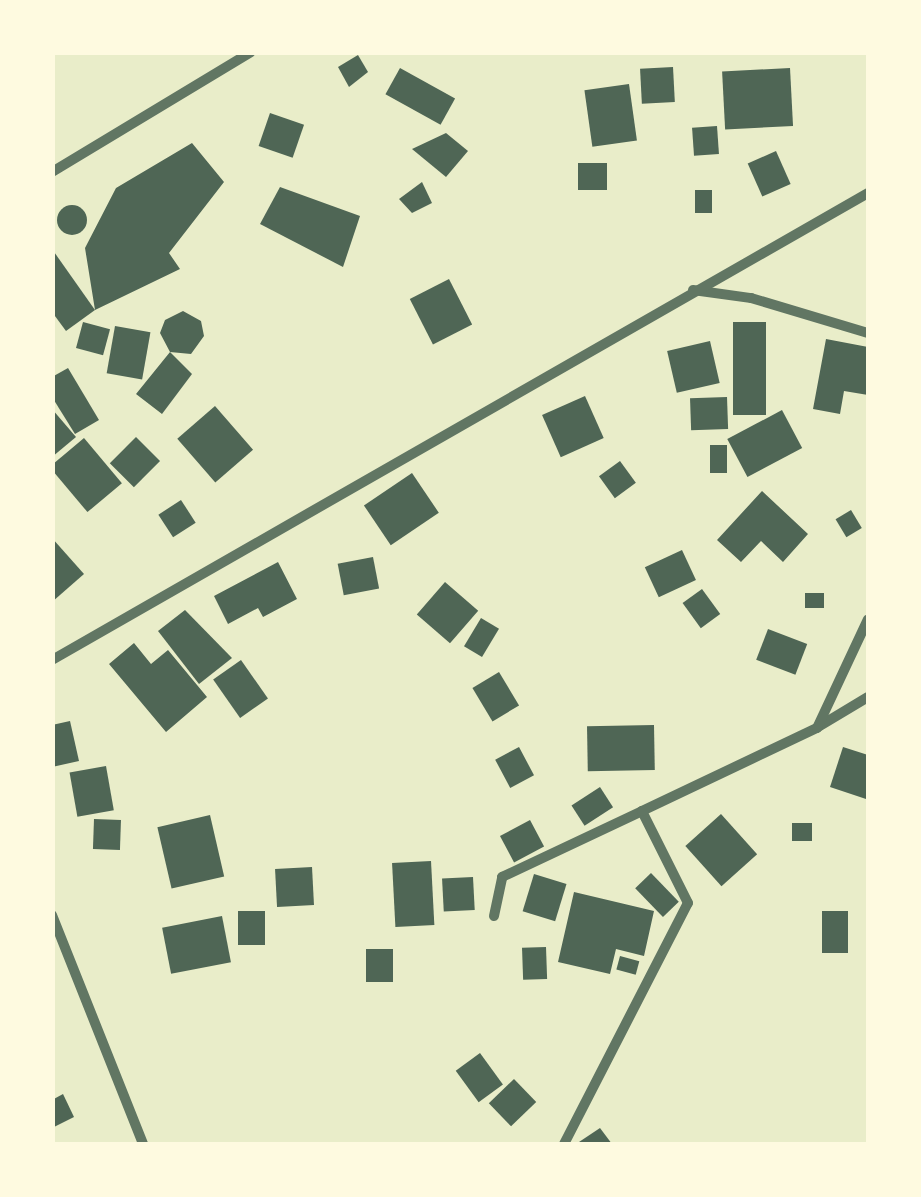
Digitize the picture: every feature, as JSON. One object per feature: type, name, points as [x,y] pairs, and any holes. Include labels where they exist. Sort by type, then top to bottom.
[{"type":"street","points":[[52,172],[251,52]]},
{"type":"street","points":[[52,660],[692,290],[868,193]]},
{"type":"street","points":[[692,290],[751,298],[868,333]]},
{"type":"street","points":[[817,728],[868,619]]},
{"type":"street","points":[[494,916],[502,876],[817,728],[868,697]]},
{"type":"street","points":[[564,1144],[688,903],[642,811]]},
{"type":"street","points":[[52,914],[143,1144]]},
{"type":"building","points":[[358,55],[368,72],[349,87],[338,67]]},
{"type":"building","points":[[673,67],[675,102],[642,104],[640,69]]},
{"type":"building","points":[[400,68],[455,99],[441,125],[385,94]]},
{"type":"building","points":[[790,68],[793,126],[725,129],[722,72]]},
{"type":"building","points":[[629,84],[637,140],[592,147],[584,90]]},
{"type":"building","points":[[270,113],[304,125],[293,158],[259,146]]},
{"type":"building","points":[[717,126],[719,154],[694,156],[692,128]]},
{"type":"building","points":[[446,133],[468,151],[446,177],[412,149]]},
{"type":"building","points":[[192,143],[224,182],[169,253],[180,269],[95,310],[85,248],[116,188]]},
{"type":"building","points":[[776,151],[791,184],[762,196],[748,164]]},
{"type":"building","points":[[578,163],[607,163],[607,190],[578,190]]},
{"type":"building","points":[[422,182],[432,203],[412,213],[399,199]]},
{"type":"building","points":[[280,187],[360,216],[343,267],[260,224]]},
{"type":"building","points":[[695,190],[712,190],[712,213],[695,213]]},
{"type":"building","points":[[72,205],[83,209],[87,220],[83,231],[72,235],[61,231],[57,220],[61,209]]},
{"type":"building","points":[[52,249],[95,310],[66,331],[52,312]]},
{"type":"building","points":[[449,279],[472,324],[433,344],[410,299]]},
{"type":"building","points":[[183,311],[201,321],[204,336],[191,354],[170,352],[160,333],[165,320]]},
{"type":"building","points":[[83,322],[110,329],[103,355],[76,348]]},
{"type":"building","points":[[733,322],[766,322],[766,415],[733,415]]},
{"type":"building","points":[[115,326],[150,332],[142,380],[107,373]]},
{"type":"building","points":[[826,339],[868,347],[868,395],[844,391],[840,414],[813,409]]},
{"type":"building","points":[[710,341],[720,383],[677,393],[667,351]]},
{"type":"building","points":[[170,352],[192,374],[162,414],[136,394]]},
{"type":"building","points":[[68,368],[99,420],[75,434],[52,397],[52,377]]},
{"type":"building","points":[[585,396],[604,438],[561,457],[542,415]]},
{"type":"building","points":[[727,397],[728,429],[691,430],[690,398]]},
{"type":"building","points":[[215,406],[253,450],[215,483],[177,439]]},
{"type":"building","points":[[52,409],[76,437],[52,457]]},
{"type":"building","points":[[782,410],[802,448],[747,477],[727,439]]},
{"type":"building","points":[[136,437],[160,461],[134,487],[110,463]]},
{"type":"building","points":[[84,438],[122,483],[87,512],[52,470],[52,465]]},
{"type":"building","points":[[710,445],[727,445],[727,473],[710,473]]},
{"type":"building","points":[[620,461],[636,483],[615,498],[599,476]]},
{"type":"building","points":[[412,473],[439,513],[391,545],[364,505]]},
{"type":"building","points":[[762,491],[808,534],[783,562],[761,541],[741,562],[717,540]]},
{"type":"building","points":[[181,500],[196,523],[173,537],[158,515]]},
{"type":"building","points":[[851,510],[862,528],[846,537],[836,519]]},
{"type":"building","points":[[52,538],[84,574],[52,602]]},
{"type":"building","points":[[682,550],[696,580],[659,597],[645,567]]},
{"type":"building","points":[[373,557],[379,588],[344,595],[338,564]]},
{"type":"building","points":[[278,562],[297,599],[263,617],[258,608],[228,624],[214,596]]},
{"type":"building","points":[[445,582],[478,611],[450,643],[417,614]]},
{"type":"building","points":[[702,589],[720,614],[701,628],[683,603]]},
{"type":"building","points":[[805,593],[824,593],[824,608],[805,608]]},
{"type":"building","points":[[185,610],[232,658],[199,684],[158,631]]},
{"type":"building","points":[[481,618],[499,629],[482,657],[464,646]]},
{"type":"building","points":[[768,629],[807,644],[795,675],[756,660]]},
{"type":"building","points":[[134,643],[151,664],[168,650],[207,697],[166,732],[109,664]]},
{"type":"building","points":[[241,660],[268,699],[240,718],[213,680]]},
{"type":"building","points":[[499,672],[519,705],[493,721],[472,688]]},
{"type":"building","points":[[70,721],[79,761],[52,767],[52,725]]},
{"type":"building","points":[[654,725],[655,770],[588,771],[587,726]]},
{"type":"building","points":[[519,747],[534,775],[510,788],[495,760]]},
{"type":"building","points":[[843,747],[868,755],[866,799],[830,787]]},
{"type":"building","points":[[106,766],[114,810],[77,817],[70,772]]},
{"type":"building","points":[[600,787],[613,807],[585,826],[571,806]]},
{"type":"building","points":[[721,814],[757,854],[721,886],[685,846]]},
{"type":"building","points":[[210,815],[224,876],[172,889],[157,827]]},
{"type":"building","points":[[94,819],[121,820],[120,850],[93,849]]},
{"type":"building","points":[[530,820],[544,846],[514,862],[500,836]]},
{"type":"building","points":[[792,823],[812,823],[812,841],[792,841]]},
{"type":"building","points":[[431,861],[434,925],[395,927],[392,863]]},
{"type":"building","points":[[312,867],[314,905],[277,907],[275,869]]},
{"type":"building","points":[[651,873],[679,902],[663,917],[635,888]]},
{"type":"building","points":[[534,874],[567,884],[555,921],[523,911]]},
{"type":"building","points":[[473,877],[475,910],[444,912],[442,879]]},
{"type":"building","points":[[574,892],[654,911],[644,956],[616,949],[610,974],[558,962]]},
{"type":"building","points":[[238,911],[265,911],[265,945],[238,945]]},
{"type":"building","points":[[822,911],[848,911],[848,953],[822,953]]},
{"type":"building","points":[[222,916],[231,962],[171,974],[162,928]]},
{"type":"building","points":[[546,947],[547,979],[523,980],[522,948]]},
{"type":"building","points":[[366,949],[393,949],[393,982],[366,982]]},
{"type":"building","points":[[620,956],[639,961],[636,975],[616,970]]},
{"type":"building","points":[[480,1053],[503,1085],[479,1102],[456,1071]]},
{"type":"building","points":[[514,1079],[536,1102],[511,1126],[489,1103]]},
{"type":"building","points":[[63,1094],[74,1117],[52,1128],[52,1100]]},
{"type":"building","points":[[600,1128],[612,1144],[576,1144]]}]
